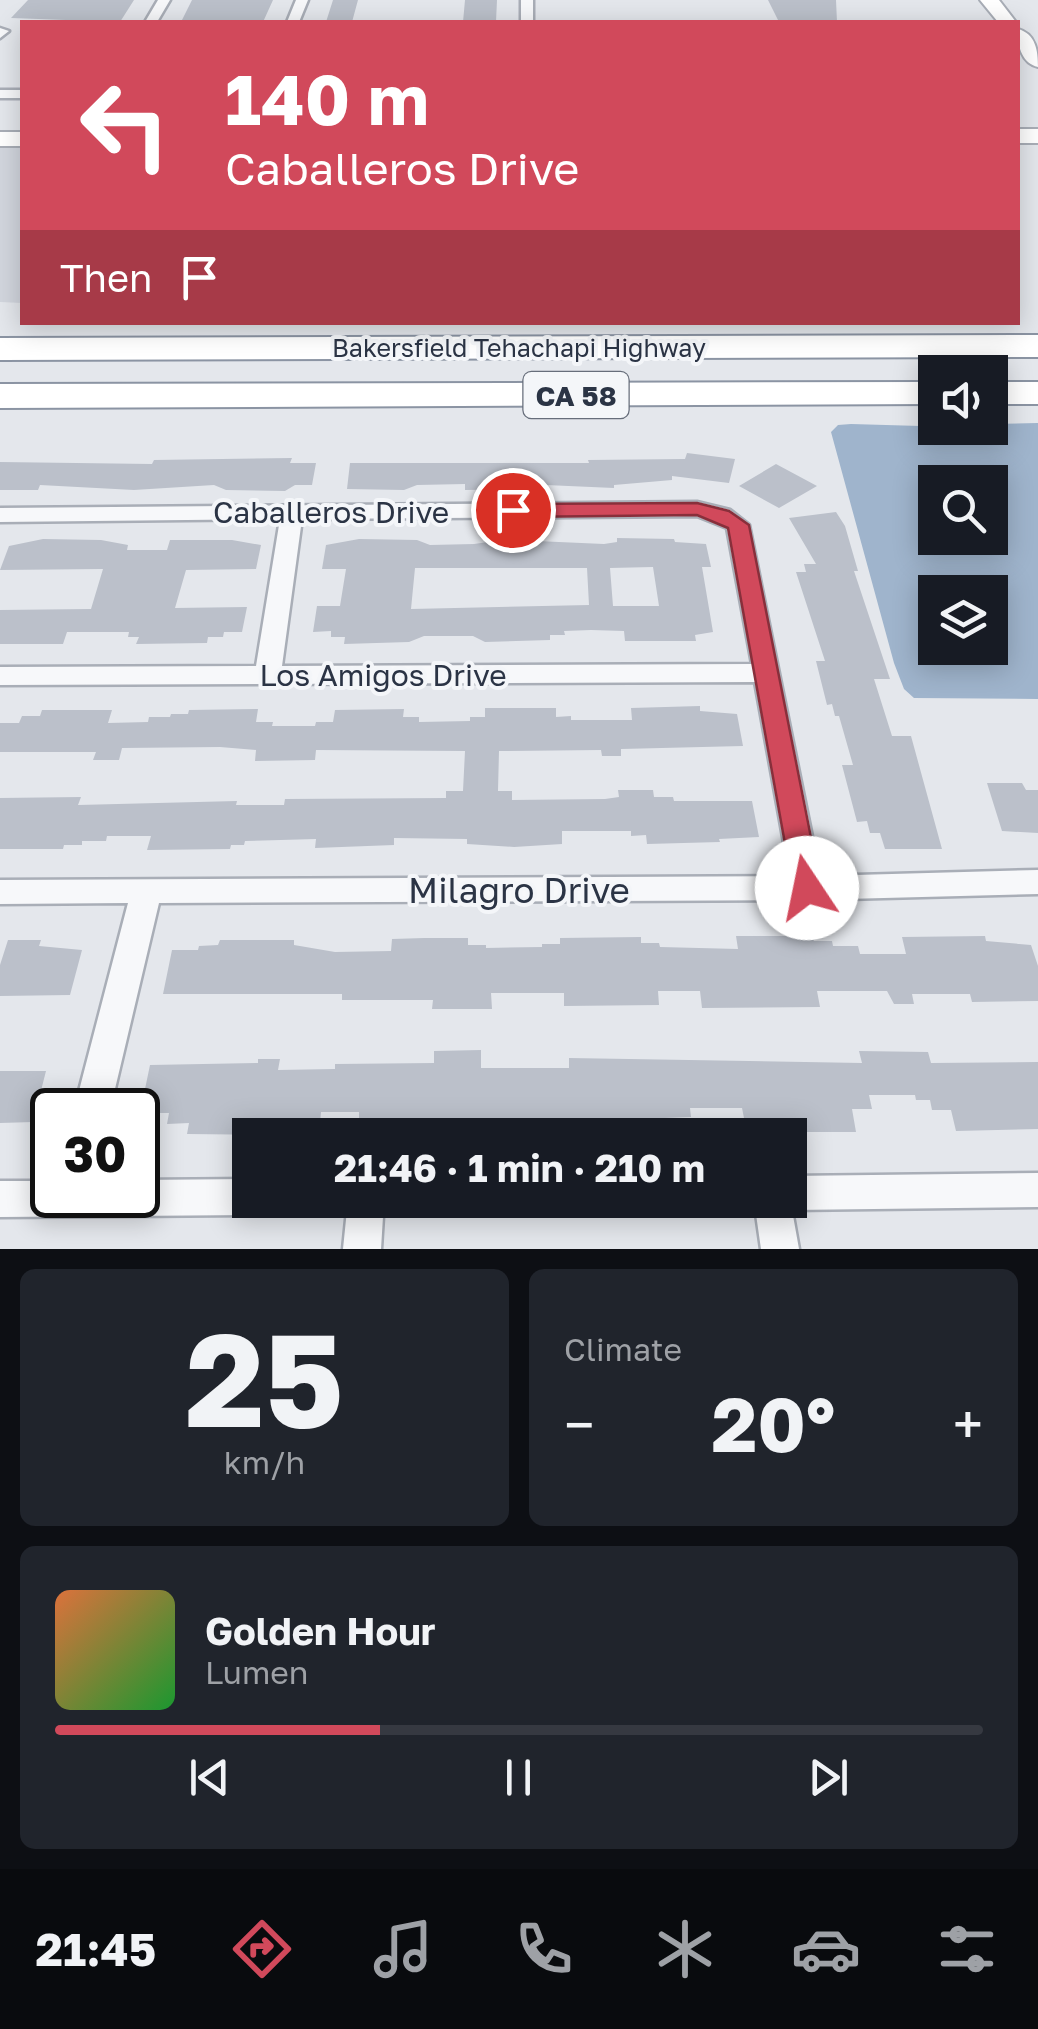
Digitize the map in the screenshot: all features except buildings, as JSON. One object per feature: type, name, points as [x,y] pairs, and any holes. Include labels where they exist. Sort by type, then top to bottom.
[{"type":"highway","points":[[48,325],[409,340],[459,347]]},
{"type":"highway","name":"Bakersfield Tehachapi Highway","points":[[0,349],[1038,346]]},
{"type":"highway","points":[[1008,393],[1038,393]]},
{"type":"highway","name":"Bakersfield Tehachapi Highway","points":[[0,396],[918,394]]},
{"type":"highway","points":[[0,409],[121,406],[218,396]]},
{"type":"street","points":[[989,0],[1005,20]]},
{"type":"street","points":[[1020,38],[1038,61]]},
{"type":"street","name":"Caballeros Drive","points":[[0,515],[697,509],[722,515],[738,525],[766,673]]},
{"type":"street","points":[[268,675],[292,512]]},
{"type":"street","points":[[766,673],[807,888]]},
{"type":"street","name":"Los Amigos Drive","points":[[0,676],[766,673]]},
{"type":"street","name":"Milagro Drive","points":[[0,892],[807,888],[1038,882]]},
{"type":"street","points":[[98,1088],[147,891]]},
{"type":"street","points":[[807,1193],[1038,1190]]},
{"type":"street","points":[[160,1197],[232,1197]]},
{"type":"street","points":[[0,1199],[30,1198]]},
{"type":"street","points":[[362,1249],[365,1218]]},
{"type":"street","points":[[775,1218],[780,1249]]},
{"type":"shaded area","points":[[0,145],[20,145],[20,303],[0,302]]},
{"type":"water","points":[[1038,423],[1038,699],[914,698],[904,689],[831,432],[838,425],[918,426],[918,445],[1008,445],[1008,424]]},
{"type":"route","points":[[513,510],[697,509],[722,515],[738,525],[807,888]]}]
